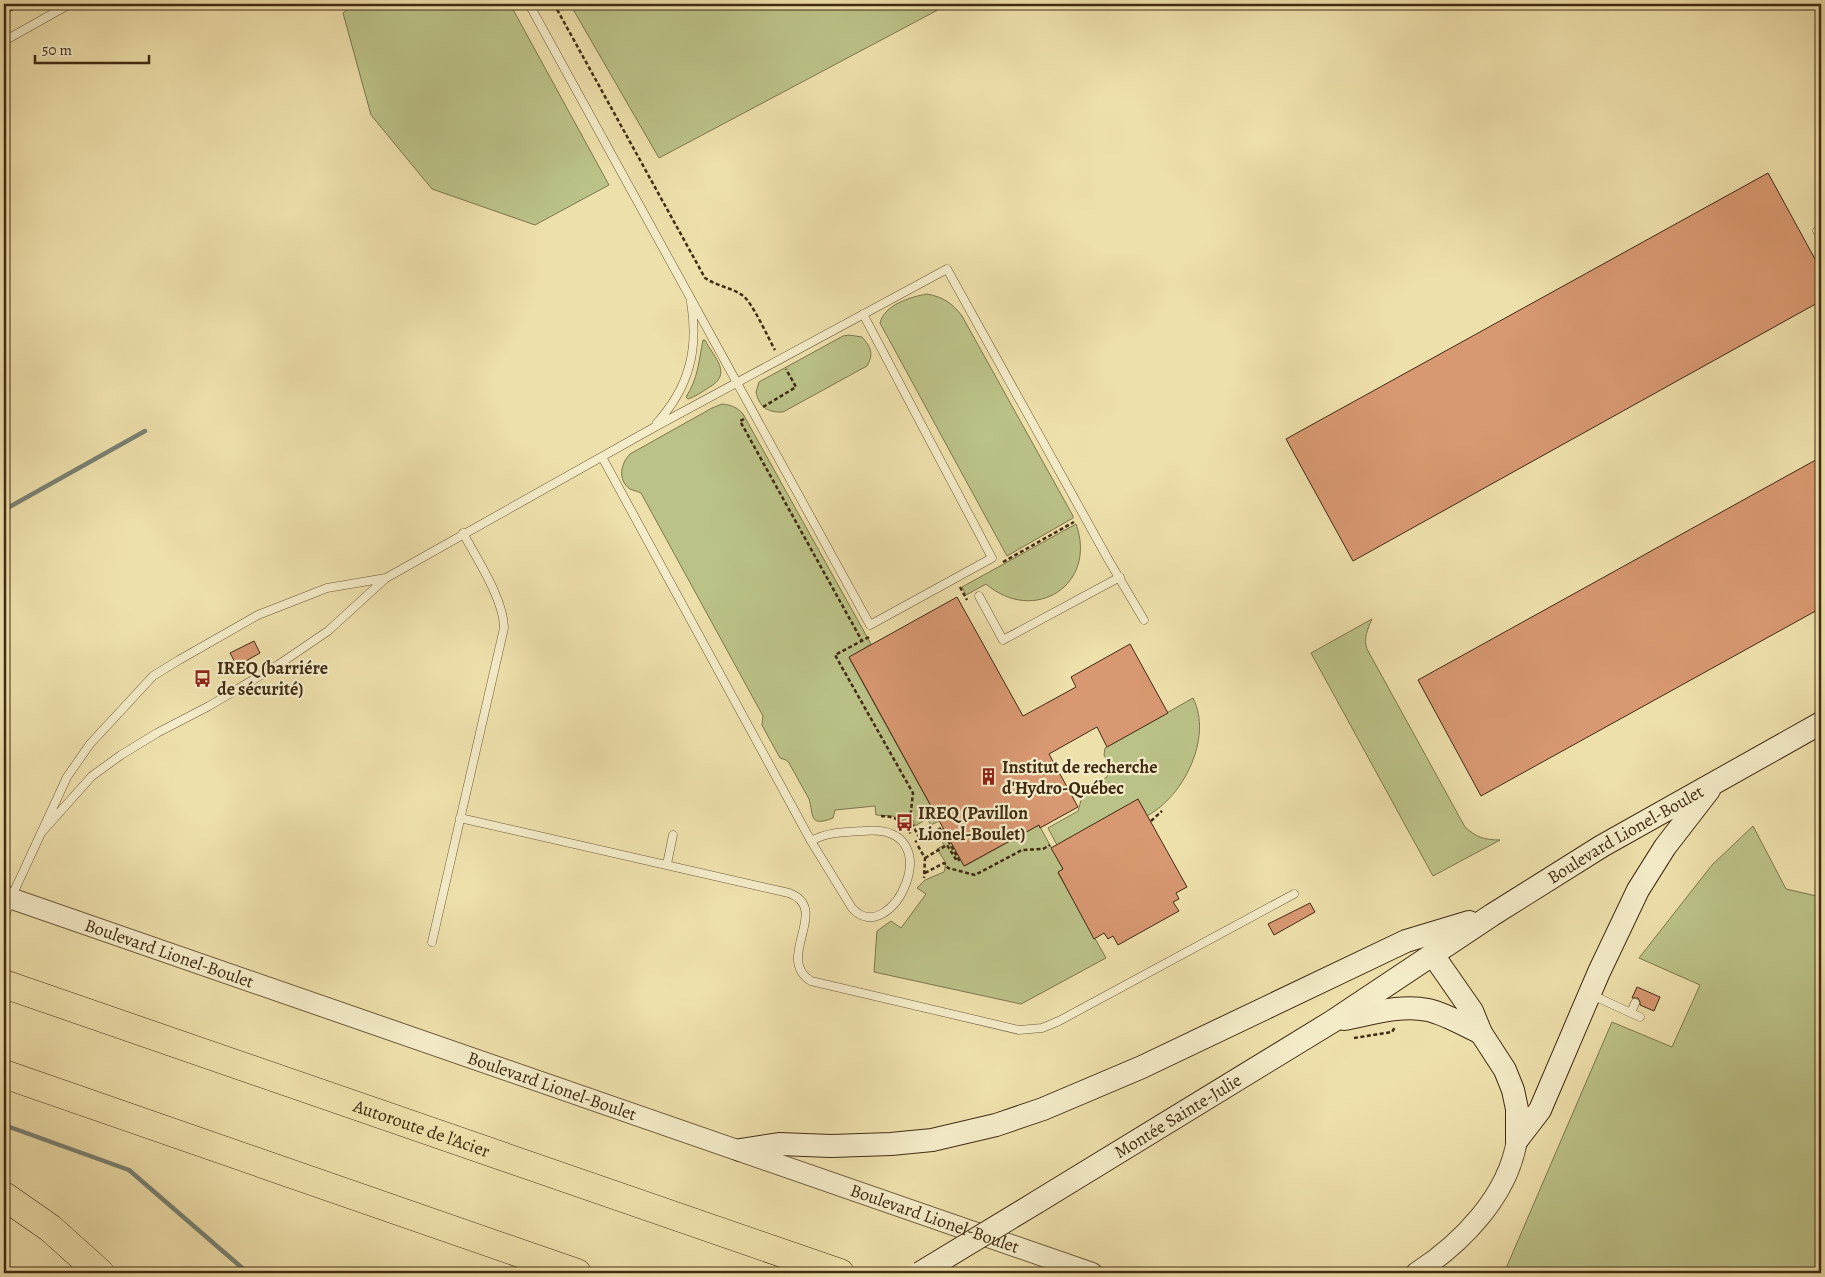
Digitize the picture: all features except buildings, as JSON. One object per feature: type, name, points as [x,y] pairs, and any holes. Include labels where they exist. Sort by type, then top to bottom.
[{"type":"highway","name":"Autoroute de l'Acier","points":[[4,984],[840,1273]]},
{"type":"highway","points":[[4,1074],[577,1273]]},
{"type":"highway","points":[[4,1196],[50,1228],[100,1273]]},
{"type":"main road","name":"Boulevard Lionel-Boulet","points":[[1433,954],[1602,846],[1821,723]]},
{"type":"main road","points":[[1517,1140],[1540,1110],[1623,920],[1652,866],[1715,783]]},
{"type":"main road","points":[[740,1150],[779,1144],[831,1146],[891,1144],[946,1137],[996,1125],[1042,1109],[1142,1067],[1406,941],[1492,915]]},
{"type":"main road","points":[[1433,954],[1472,1011],[1481,1033],[1501,1061],[1513,1090],[1517,1109],[1517,1140]]},
{"type":"main road","name":"Montée Sainte-Julie","points":[[920,1273],[1333,1021],[1433,954]]},
{"type":"main road","points":[[1333,1021],[1413,1008],[1438,1013],[1481,1033]]},
{"type":"street","name":"Boulevard Lionel-Boulet","points":[[8,897],[1092,1273]]},
{"type":"street","points":[[1416,1273],[1461,1239],[1480,1217],[1506,1174],[1513,1158],[1517,1140]]},
{"type":"lane","points":[[4,41],[70,4]]},
{"type":"lane","points":[[529,4],[870,625],[992,558],[863,314]]},
{"type":"lane","points":[[41,833],[92,776],[121,755],[157,733],[209,706],[278,665],[328,630],[386,578],[463,533],[653,428],[947,269],[1108,560],[1120,577],[1144,620]]},
{"type":"lane","points":[[653,428],[675,400],[688,374],[692,358],[694,328],[690,296]]},
{"type":"lane","points":[[602,457],[811,841],[852,908],[864,917],[881,915],[890,908],[907,884],[911,866],[910,858],[899,839],[892,834],[872,830],[841,832],[811,841]]},
{"type":"lane","points":[[432,942],[504,628],[504,620],[499,603],[463,533]]},
{"type":"lane","points":[[979,596],[1003,640],[1120,577]]},
{"type":"lane","points":[[4,920],[8,897],[67,777],[90,744],[153,676],[267,611],[327,588],[386,578]]},
{"type":"lane","points":[[460,818],[789,893],[798,897],[805,907],[807,915],[798,954],[798,963],[804,975],[812,981],[1027,1030],[1042,1028],[1059,1021],[1294,894]]},
{"type":"lane","points":[[666,864],[673,835]]},
{"type":"lane","points":[[1590,994],[1640,1017]]},
{"type":"lane","points":[[1631,1012],[1635,1003]]},
{"type":"path","points":[[554,4],[705,278],[742,295],[748,302],[775,350]]},
{"type":"path","points":[[763,407],[796,387],[785,368]]},
{"type":"path","points":[[746,418],[740,421],[862,641]]},
{"type":"path","points":[[996,565],[1076,521]]},
{"type":"path","points":[[952,590],[961,585],[968,602]]},
{"type":"path","points":[[874,634],[835,656],[913,793],[910,820],[920,839],[942,828],[959,860],[957,861],[947,845],[925,858]]},
{"type":"path","points":[[1150,821],[1162,811]]},
{"type":"path","points":[[925,873],[944,863],[948,868],[975,875],[1022,850],[1042,849],[1050,844]]},
{"type":"green space","points":[[355,4],[510,4],[609,185],[535,225],[432,189],[371,115],[343,13]]},
{"type":"green space","points":[[570,4],[949,4],[659,158]]},
{"type":"green space","points":[[927,294],[947,301],[962,316],[1073,516],[1073,518],[1007,556],[880,323],[882,317],[892,307],[913,297]]},
{"type":"green space","points":[[843,336],[862,337],[868,344],[871,354],[867,366],[783,412],[769,410],[759,402],[756,392],[759,382]]},
{"type":"green space","points":[[703,340],[705,340],[717,359],[721,371],[720,377],[716,383],[688,399],[686,397],[696,376]]},
{"type":"green space","points":[[722,404],[734,407],[743,414],[871,644],[849,658],[939,821],[931,825],[927,819],[915,826],[913,820],[908,818],[902,821],[893,816],[876,815],[875,806],[835,810],[833,818],[825,821],[819,821],[814,818],[809,799],[789,763],[780,758],[764,729],[762,725],[763,716],[641,493],[630,489],[623,481],[622,471],[624,462],[630,454]]},
{"type":"green space","points":[[1076,524],[1080,546],[1078,565],[1070,581],[1057,592],[1041,599],[1023,600],[1005,596],[986,584],[966,595],[962,587]]},
{"type":"green space","points":[[1372,619],[1366,637],[1367,649],[1465,827],[1481,837],[1500,840],[1433,876],[1311,653]]},
{"type":"green space","points":[[1193,698],[1198,713],[1197,747],[1183,780],[1173,795],[1147,816],[1138,800],[1057,845],[1048,828],[1078,811],[1084,790],[1107,777],[1110,766],[1104,755],[1105,748]]},
{"type":"green space","points":[[1039,825],[1063,869],[1058,873],[1106,958],[1021,1004],[874,972],[877,931],[891,921],[901,928],[926,894],[917,888],[925,880],[944,872],[946,863],[937,849],[944,845],[939,837],[946,833],[965,866]]},
{"type":"green space","points":[[1753,826],[1786,889],[1821,897],[1821,1273],[1504,1273],[1612,1022],[1672,1047],[1700,985],[1639,958],[1712,865]]},
{"type":"waterway","points":[[4,510],[145,431]]},
{"type":"waterway","points":[[4,1125],[129,1170],[248,1273]]},
{"type":"railway","points":[[4,12],[18,4]]},
{"type":"place","name":"IREQ (barriére de sécurité)","points":[[203,678]]},
{"type":"place","name":"Institut de recherche d'Hydro-Québec","points":[[988,777]]},
{"type":"place","name":"IREQ (Pavillon Lionel-Boulet)","points":[[904,823]]}]
